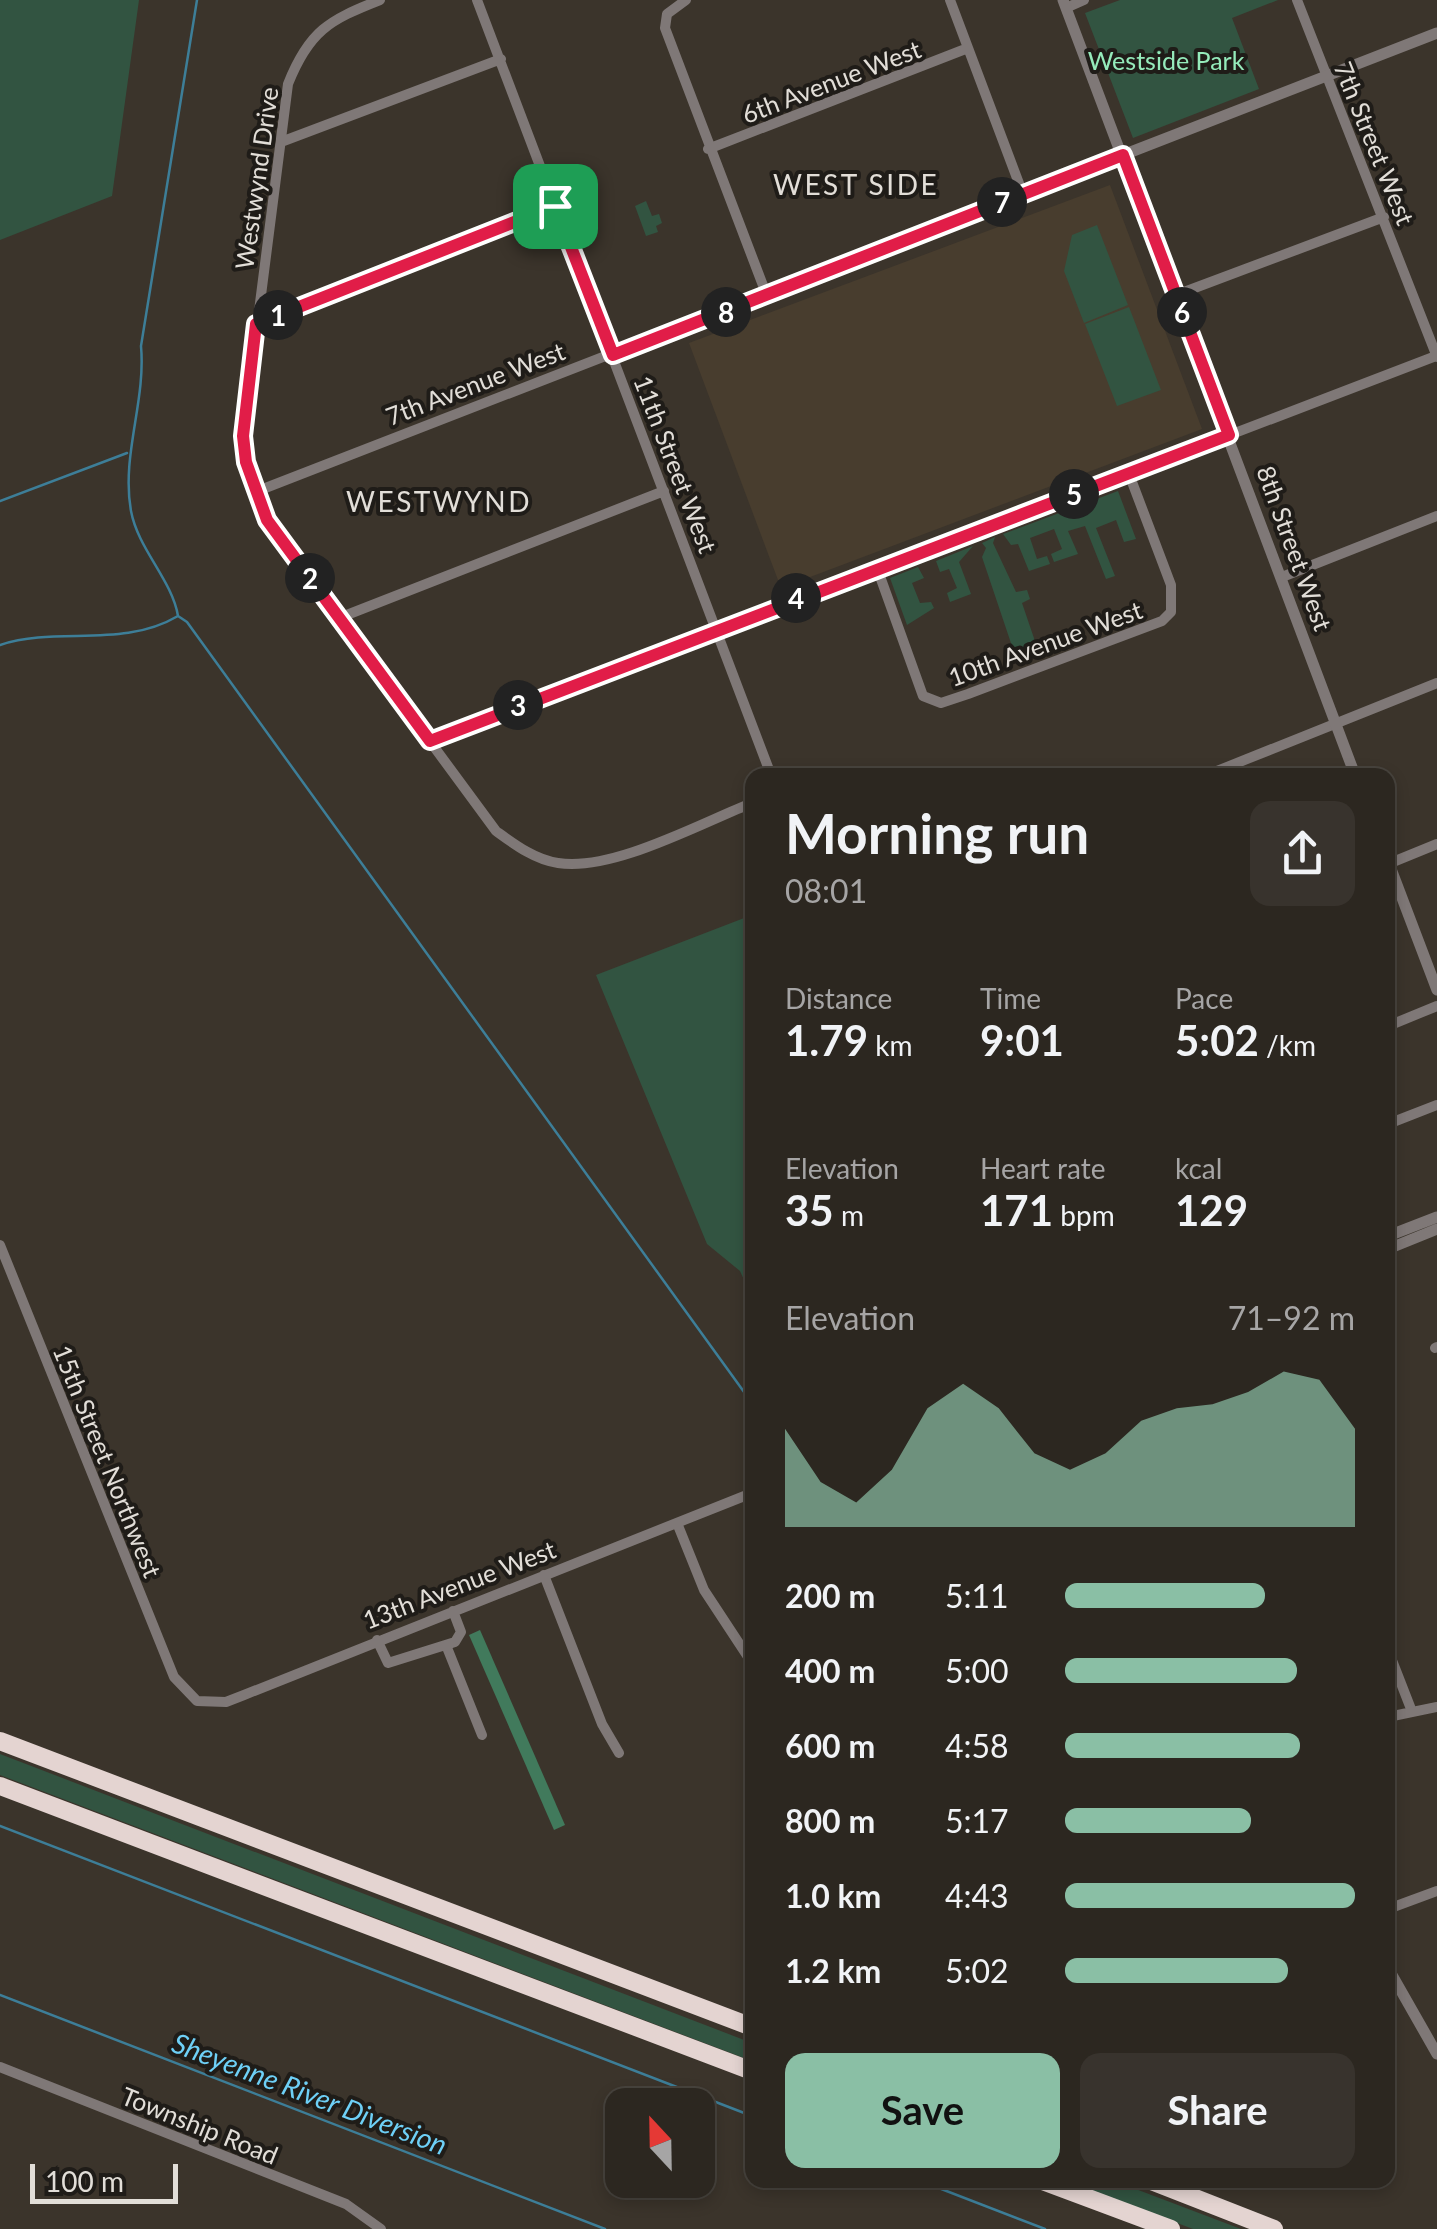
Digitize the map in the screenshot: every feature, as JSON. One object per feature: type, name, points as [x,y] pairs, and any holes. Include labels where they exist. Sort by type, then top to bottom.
[{"type":"highway","points":[[0,1741],[745,2025]]},
{"type":"highway","points":[[0,1786],[745,2068]]},
{"type":"highway","points":[[1061,2188],[1171,2229]]},
{"type":"highway","points":[[1169,2188],[1274,2229]]},
{"type":"street","name":"Westwynd Drive","points":[[380,0],[341,15],[309,40],[288,84],[243,436],[255,492],[267,520],[496,831],[524,850],[557,863],[596,863],[745,807]]},
{"type":"street","name":"11th Street West","points":[[477,0],[768,768]]},
{"type":"street","points":[[950,0],[1024,194]]},
{"type":"street","points":[[1064,4],[1084,0]]},
{"type":"street","name":"7th Street West","points":[[1297,0],[1437,356]]},
{"type":"street","points":[[683,1],[666,14],[665,28],[767,296]]},
{"type":"street","name":"8th Street West","points":[[1064,4],[1352,768]]},
{"type":"street","name":"7th Avenue West","points":[[255,492],[1437,33]]},
{"type":"street","name":"6th Avenue West","points":[[708,149],[968,48]]},
{"type":"street","points":[[281,142],[501,59]]},
{"type":"street","points":[[256,324],[555,206]]},
{"type":"street","points":[[1176,295],[1384,217]]},
{"type":"street","points":[[430,741],[717,628],[1437,356]]},
{"type":"street","name":"10th Avenue West","points":[[877,568],[917,686],[930,700],[941,702],[968,694],[1162,620],[1170,612],[1172,584],[1129,474]]},
{"type":"street","points":[[339,618],[664,491]]},
{"type":"street","points":[[1282,576],[1437,516]]},
{"type":"street","points":[[1224,768],[1437,683]]},
{"type":"street","points":[[1395,860],[1437,844]]},
{"type":"street","points":[[1395,881],[1437,990]]},
{"type":"street","points":[[1395,1023],[1437,1006]]},
{"type":"street","points":[[1395,1121],[1437,1105]]},
{"type":"street","points":[[1395,1233],[1437,1217]]},
{"type":"street","points":[[1395,1246],[1437,1230]]},
{"type":"street","name":"15th Street Northwest","points":[[0,1245],[183,1690]]},
{"type":"street","name":"13th Avenue West","points":[[183,1690],[198,1702],[226,1702],[745,1496]]},
{"type":"street","points":[[678,1523],[704,1590],[745,1652]]},
{"type":"street","points":[[544,1576],[602,1724],[620,1753]]},
{"type":"street","points":[[377,1640],[384,1659],[392,1665],[460,1637],[453,1612]]},
{"type":"street","points":[[446,1645],[482,1735]]},
{"type":"street","points":[[1395,1668],[1411,1709]]},
{"type":"street","points":[[1395,1715],[1437,1706]]},
{"type":"street","points":[[1395,1906],[1437,1891]]},
{"type":"street","points":[[1395,1980],[1437,2054]]},
{"type":"street","name":"Township Road","points":[[0,2068],[346,2204],[381,2229]]},
{"type":"shaded area","points":[[1110,185],[1202,429],[781,588],[689,343]]},
{"type":"green space","points":[[0,0],[139,0],[112,196],[0,240]]},
{"type":"green space","name":"Westside Park","points":[[1120,0],[1278,0],[1232,18],[1259,89],[1133,138],[1085,13]]},
{"type":"green space","points":[[646,201],[652,216],[659,214],[662,223],[656,226],[658,232],[646,236],[635,206]]},
{"type":"green space","points":[[1097,225],[1128,305],[1084,323],[1064,271],[1072,235]]},
{"type":"green space","points":[[1129,307],[1161,390],[1117,406],[1085,324]]},
{"type":"green space","points":[[1118,491],[1136,539],[1124,542],[1116,520],[1096,528],[1115,576],[1106,579],[1085,526],[1068,531],[1078,554],[1054,562],[1051,554],[1062,549],[1054,529],[1030,538],[1037,559],[1047,556],[1050,564],[1029,571],[1018,544],[1011,545],[1003,534]]},
{"type":"green space","points":[[995,537],[993,543],[1016,592],[1027,590],[1030,599],[1022,603],[1038,650],[1016,658],[982,557],[986,548],[982,543]]},
{"type":"green space","points":[[973,546],[959,562],[971,594],[950,602],[947,593],[957,588],[949,569],[940,572],[936,561]]},
{"type":"green space","points":[[918,567],[924,578],[912,583],[920,603],[931,602],[934,608],[907,625],[890,578]]},
{"type":"green space","points":[[745,918],[745,1282],[740,1271],[707,1244],[596,975]]},
{"type":"green space","points":[[480,1630],[565,1825],[554,1830],[469,1635]]},
{"type":"green space","points":[[0,1754],[745,2040],[745,2058],[0,1775]]},
{"type":"green space","points":[[1084,2188],[1133,2188],[1241,2229],[1193,2229]]},
{"type":"waterway","points":[[197,0],[141,346],[140,388],[129,470],[135,525],[178,616],[187,622],[745,1393]]},
{"type":"waterway","points":[[0,501],[127,453]]},
{"type":"waterway","points":[[0,645],[44,637],[135,632],[178,616]]},
{"type":"waterway","points":[[0,1826],[745,2113]]},
{"type":"waterway","name":"Sheyenne River Diversion","points":[[0,1995],[605,2229]]},
{"type":"waterway","points":[[939,2188],[1045,2229]]},
{"type":"district","name":"WEST SIDE","points":[[856,184]]},
{"type":"district","name":"WESTWYND","points":[[439,501]]},
{"type":"route","points":[[1123,155],[1229,435],[701,634],[430,741],[267,520],[255,492],[243,436],[256,324],[555,206],[613,355],[1123,155]]}]
